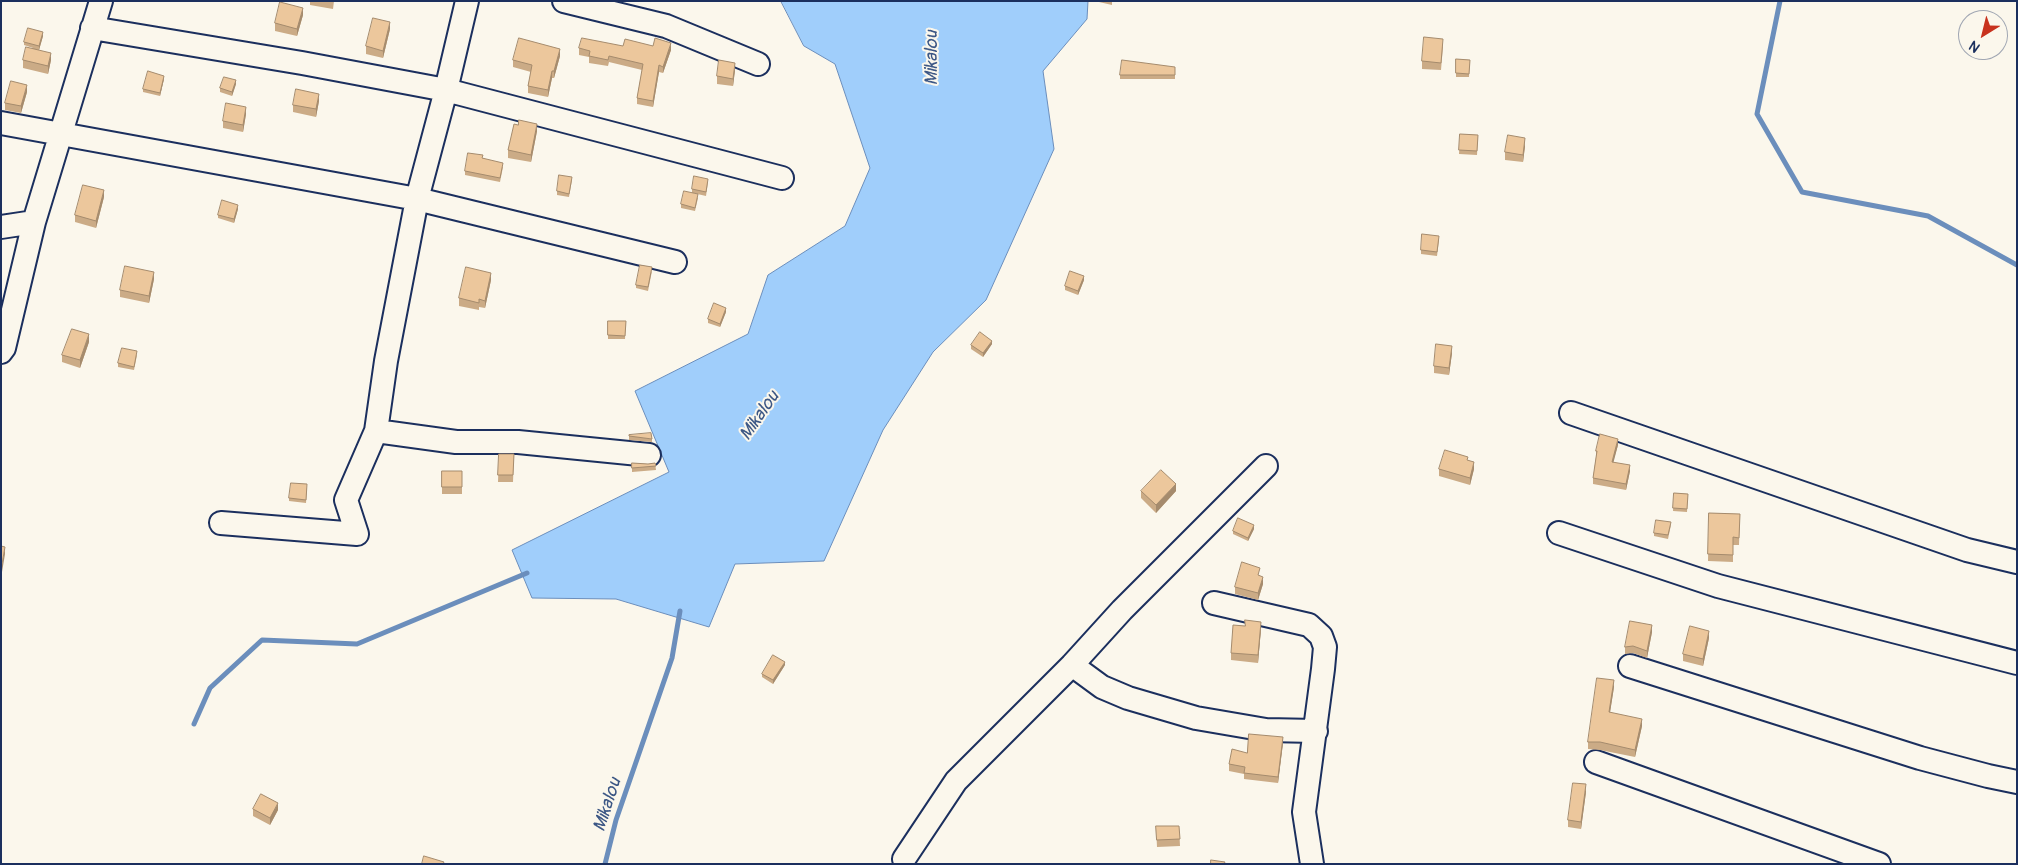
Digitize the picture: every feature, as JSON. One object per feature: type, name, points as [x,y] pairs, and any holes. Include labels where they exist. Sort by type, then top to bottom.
[{"type":"street","points":[[1,352],[4,348],[34,222],[101,1]]},
{"type":"street","points":[[221,523],[357,534],[346,500],[376,431],[386,361],[417,199],[467,1]]},
{"type":"street","points":[[564,1],[666,26],[758,64]]},
{"type":"street","points":[[92,28],[302,63],[446,90],[782,178]]},
{"type":"street","points":[[1,123],[417,199],[675,262]]},
{"type":"street","points":[[1,228],[34,222]]},
{"type":"street","points":[[1571,413],[1967,550],[2017,562]]},
{"type":"street","points":[[376,431],[456,442],[518,442],[649,454]]},
{"type":"street","points":[[904,858],[956,781],[1072,665],[1122,610],[1266,466]]},
{"type":"street","points":[[1559,533],[1718,586],[2017,663]]},
{"type":"street","points":[[1214,603],[1309,625],[1321,636],[1325,648],[1316,731],[1304,812],[1312,864]]},
{"type":"street","points":[[1072,665],[1102,687],[1128,698],[1196,718],[1266,730],[1316,731]]},
{"type":"street","points":[[1630,666],[1920,758],[2017,782]]},
{"type":"street","points":[[1596,762],[1880,864]]},
{"type":"water","points":[[781,1],[1088,1],[1087,19],[1043,71],[1054,149],[986,300],[933,352],[883,430],[824,561],[735,564],[709,627],[616,599],[532,598],[512,550],[669,472],[635,391],[748,334],[768,275],[845,226],[870,168],[835,64],[804,46]]},
{"type":"building","points":[[280,2],[303,8],[297,29],[275,23]]},
{"type":"building","points":[[373,18],[390,22],[383,51],[366,46]]},
{"type":"building","points":[[28,28],[43,32],[39,46],[24,42]]},
{"type":"building","points":[[1424,37],[1443,39],[1441,63],[1422,61]]},
{"type":"building","points":[[519,38],[560,49],[548,90],[528,86],[532,65],[513,60]]},
{"type":"building","points":[[582,38],[623,46],[625,39],[653,46],[655,38],[671,43],[663,67],[659,65],[653,101],[637,98],[643,64],[609,56],[608,60],[589,56],[590,51],[579,48]]},
{"type":"building","points":[[26,47],[51,53],[48,66],[23,60]]},
{"type":"building","points":[[1456,59],[1470,60],[1469,74],[1456,73]]},
{"type":"building","points":[[719,60],[735,63],[733,79],[717,76]]},
{"type":"building","points":[[1122,60],[1175,67],[1175,75],[1120,75]]},
{"type":"building","points":[[148,71],[164,76],[160,93],[143,89]]},
{"type":"building","points":[[224,77],[236,80],[232,92],[220,88]]},
{"type":"building","points":[[11,81],[27,85],[21,106],[5,103]]},
{"type":"building","points":[[296,89],[319,94],[316,109],[293,105]]},
{"type":"building","points":[[226,103],[246,107],[243,125],[223,121]]},
{"type":"building","points":[[519,120],[537,124],[531,155],[508,150],[514,124],[518,125]]},
{"type":"building","points":[[1460,134],[1478,135],[1477,151],[1459,150]]},
{"type":"building","points":[[1508,135],[1525,138],[1523,155],[1505,152]]},
{"type":"building","points":[[468,153],[483,155],[482,158],[503,163],[500,178],[465,171]]},
{"type":"building","points":[[559,175],[572,177],[569,194],[557,191]]},
{"type":"building","points":[[694,176],[708,179],[706,192],[692,189]]},
{"type":"building","points":[[83,185],[104,190],[96,221],[75,215]]},
{"type":"building","points":[[684,191],[698,194],[695,208],[681,204]]},
{"type":"building","points":[[222,200],[238,205],[234,219],[218,215]]},
{"type":"building","points":[[1422,234],[1439,236],[1437,252],[1421,250]]},
{"type":"building","points":[[640,265],[652,267],[648,287],[636,285]]},
{"type":"building","points":[[125,266],[154,272],[149,296],[120,290]]},
{"type":"building","points":[[466,267],[491,273],[485,301],[479,299],[479,303],[459,298]]},
{"type":"building","points":[[1070,271],[1084,276],[1078,291],[1065,286]]},
{"type":"building","points":[[714,303],[726,308],[720,324],[708,319]]},
{"type":"building","points":[[608,321],[626,321],[625,336],[608,335]]},
{"type":"building","points":[[72,329],[89,334],[80,360],[62,355]]},
{"type":"building","points":[[980,332],[992,341],[983,353],[971,345]]},
{"type":"building","points":[[1436,344],[1452,346],[1449,368],[1434,366]]},
{"type":"building","points":[[122,348],[137,351],[134,367],[118,363]]},
{"type":"building","points":[[651,433],[652,439],[629,436],[629,435]]},
{"type":"building","points":[[1600,434],[1618,439],[1612,462],[1630,465],[1626,484],[1593,478]]},
{"type":"building","points":[[1445,450],[1468,457],[1467,460],[1474,462],[1470,478],[1439,469]]},
{"type":"building","points":[[499,454],[514,454],[513,475],[498,475]]},
{"type":"building","points":[[632,463],[655,463],[656,466],[632,468]]},
{"type":"building","points":[[1161,470],[1176,484],[1156,505],[1141,491]]},
{"type":"building","points":[[442,471],[462,471],[462,487],[442,487]]},
{"type":"building","points":[[291,483],[307,484],[306,500],[289,498]]},
{"type":"building","points":[[1674,493],[1688,494],[1687,509],[1673,508]]},
{"type":"building","points":[[1709,513],[1740,514],[1739,538],[1733,537],[1733,555],[1708,554]]},
{"type":"building","points":[[1238,518],[1254,525],[1248,538],[1233,531]]},
{"type":"building","points":[[1656,520],[1671,522],[1668,535],[1654,533]]},
{"type":"building","points":[[1,546],[5,547],[2,564],[1,564]]},
{"type":"building","points":[[1242,562],[1260,568],[1258,575],[1263,577],[1258,593],[1235,587]]},
{"type":"building","points":[[1245,620],[1261,622],[1258,655],[1231,653],[1233,625],[1245,626]]},
{"type":"building","points":[[1630,621],[1652,625],[1647,651],[1633,646],[1625,647]]},
{"type":"building","points":[[1690,626],[1709,631],[1703,659],[1683,654]]},
{"type":"building","points":[[773,655],[785,662],[773,680],[762,674]]},
{"type":"building","points":[[1597,678],[1614,680],[1609,712],[1642,719],[1635,750],[1600,742],[1588,742]]},
{"type":"building","points":[[1249,734],[1283,737],[1278,777],[1244,773],[1245,767],[1229,764],[1232,749],[1247,753]]},
{"type":"building","points":[[1573,783],[1586,784],[1581,822],[1568,820]]},
{"type":"building","points":[[261,794],[278,803],[270,818],[253,809]]},
{"type":"building","points":[[1156,826],[1179,826],[1180,839],[1157,840]]},
{"type":"building","points":[[424,856],[444,862],[443,864],[422,864]]},
{"type":"building","points":[[1211,860],[1225,862],[1224,864],[1211,864]]},
{"type":"waterway","points":[[1780,1],[1757,114],[1802,192],[1928,216],[2017,265]]},
{"type":"waterway","points":[[194,724],[210,688],[262,640],[357,644],[527,573]]},
{"type":"waterway","name":"Mikalou","points":[[605,864],[616,820],[672,658],[680,611]]}]
